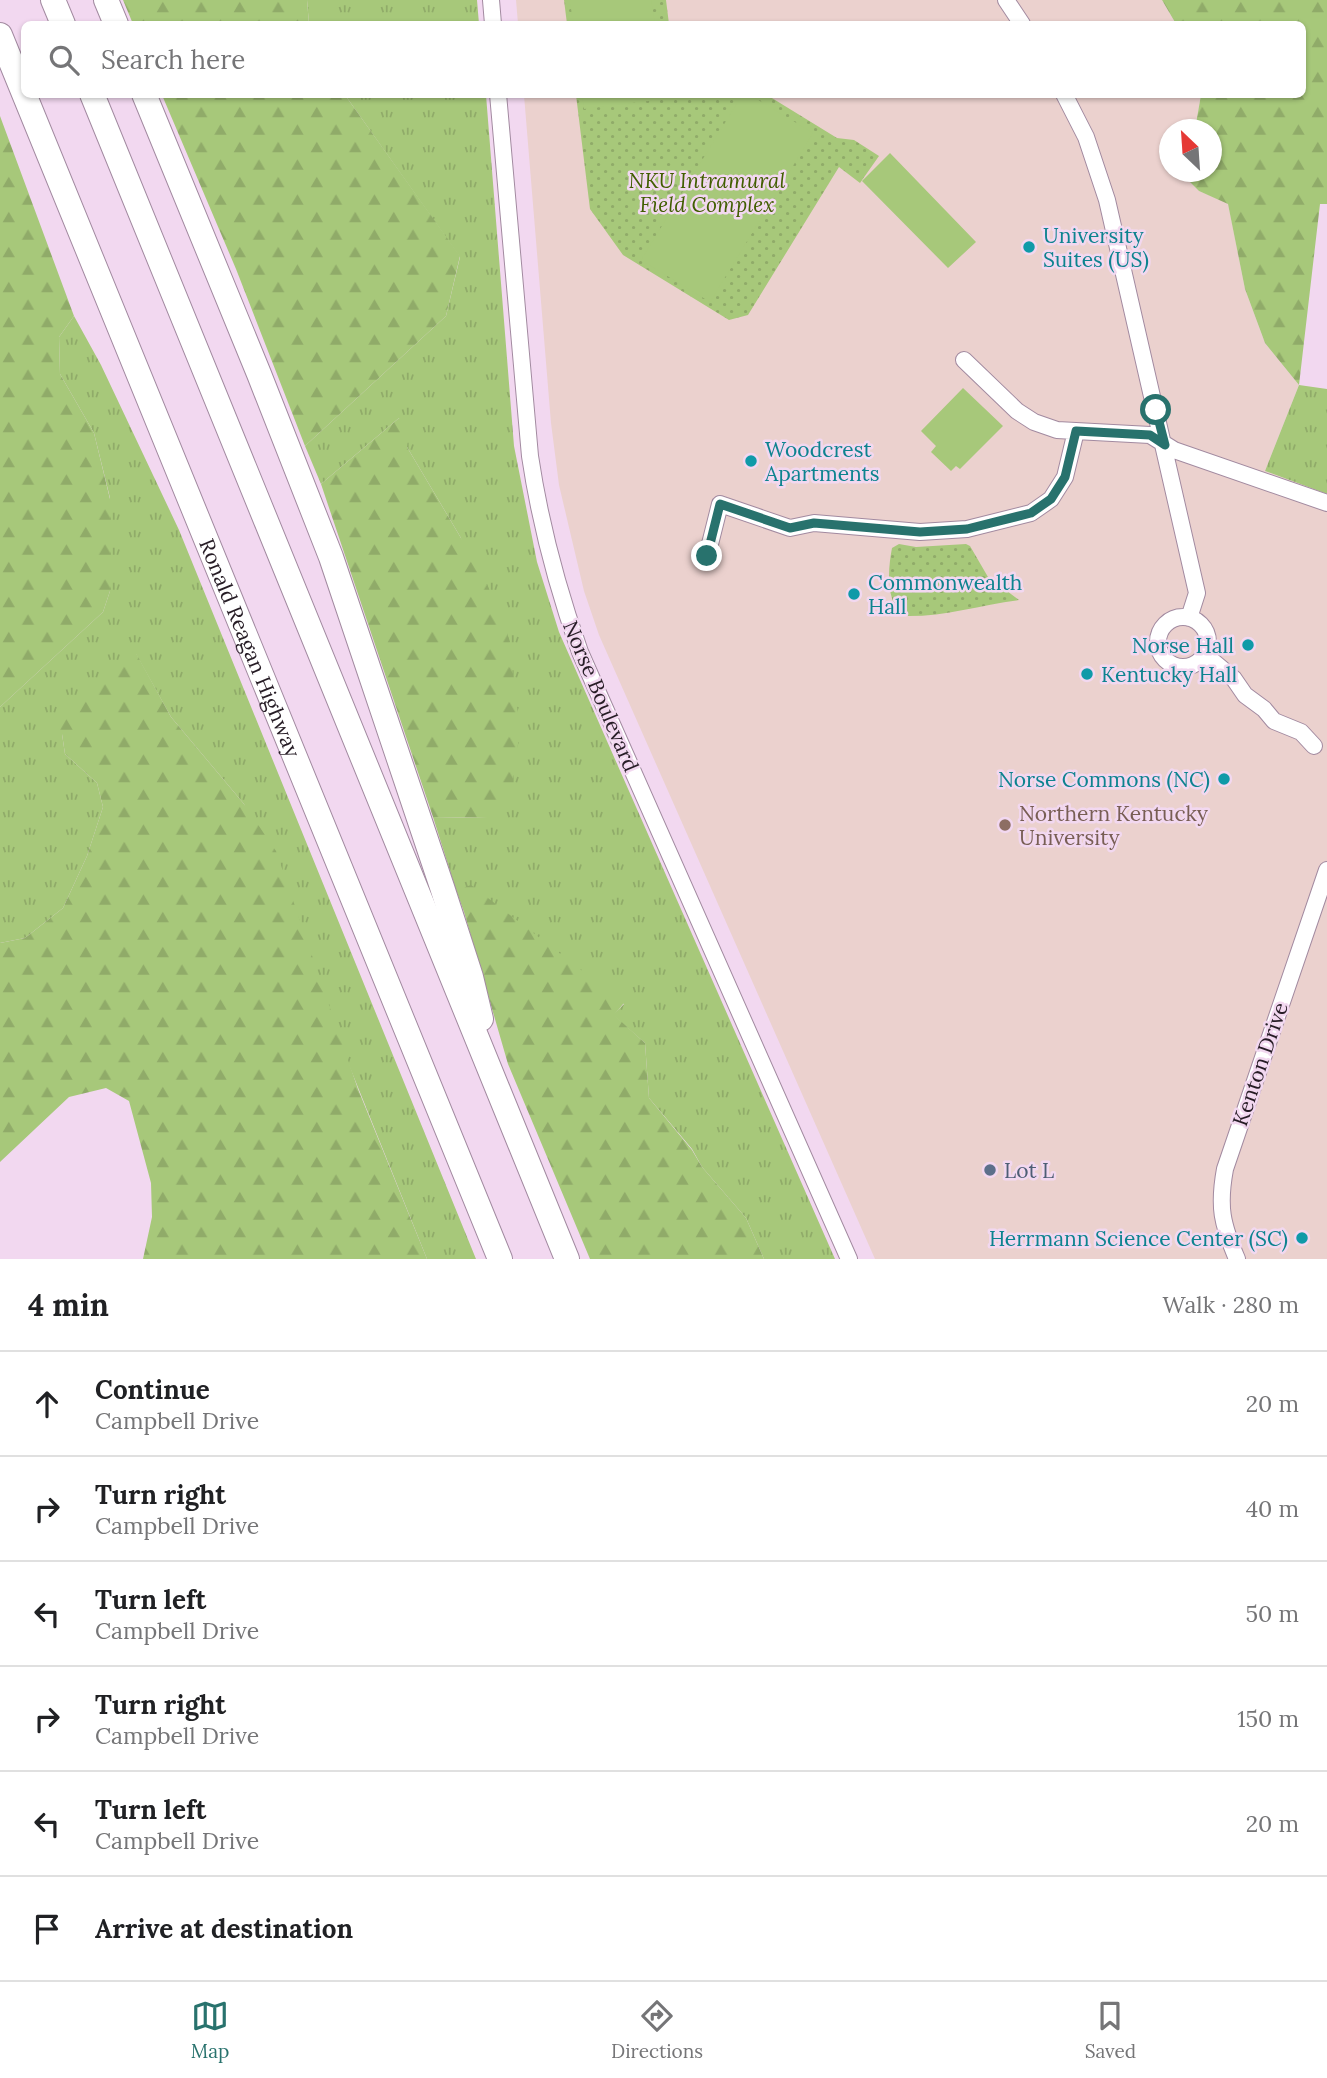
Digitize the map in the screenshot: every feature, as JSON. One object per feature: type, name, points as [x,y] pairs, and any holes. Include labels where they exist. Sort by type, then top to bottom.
[{"type":"highway","points":[[53,0],[62,21]]},
{"type":"highway","points":[[106,0],[115,21]]},
{"type":"highway","name":"Ronald Reagan Highway","points":[[0,35],[21,86]]},
{"type":"highway","name":"Ronald Reagan Highway","points":[[26,98],[500,1259]]},
{"type":"highway","points":[[94,98],[566,1259]]},
{"type":"highway","points":[[146,98],[331,558],[471,977],[499,1094]]},
{"type":"street","points":[[491,0],[493,21]]},
{"type":"street","points":[[1006,0],[1020,21]]},
{"type":"street","name":"Norse Boulevard","points":[[498,98],[530,456],[554,574],[580,652],[849,1259]]},
{"type":"street","points":[[1066,98],[1086,138],[1107,200],[1165,445],[1197,593],[1189,618]]},
{"type":"street","points":[[964,360],[1017,411],[1034,422],[1057,430],[1150,435],[1165,445],[1327,503]]},
{"type":"street","points":[[707,556],[720,504],[790,528],[814,523],[920,532],[967,529],[1031,513],[1051,499],[1065,477],[1076,431]]},
{"type":"street","points":[[1189,618],[1196,621],[1205,632],[1207,640],[1204,654],[1193,664],[1178,666],[1160,653],[1158,637],[1166,623],[1173,619],[1189,618]]},
{"type":"street","points":[[1204,654],[1234,678],[1245,695],[1264,709],[1274,721],[1301,732],[1314,746]]},
{"type":"street","name":"Kenton Drive","points":[[1237,1259],[1223,1224],[1220,1196],[1224,1169],[1327,870]]},
{"type":"shaded area","points":[[516,0],[1162,0],[1174,21],[518,21]]},
{"type":"shaded area","name":"Northern Kentucky University","points":[[524,98],[1200,98],[1197,119],[1159,119],[1159,182],[1190,182],[1199,191],[1228,203],[1245,289],[1265,343],[1299,385],[1265,471],[1327,494],[1327,1259],[875,1259],[599,635],[584,591],[559,485],[551,423]]},
{"type":"green space","points":[[123,0],[307,0],[309,21],[132,21]]},
{"type":"green space","points":[[307,0],[477,0],[479,21],[309,21]]},
{"type":"green space","points":[[564,0],[666,0],[669,21],[567,21]]},
{"type":"green space","points":[[570,0],[651,0],[654,21],[573,21]]},
{"type":"green space","points":[[1162,0],[1327,0],[1327,204],[1320,204],[1299,385],[1265,343],[1245,289],[1228,204],[1199,191],[1190,182],[1222,182],[1222,119],[1197,119],[1200,98],[1306,98],[1306,21],[1174,21]]},
{"type":"green space","points":[[163,98],[347,98],[460,256],[446,316],[305,446],[236,269]]},
{"type":"green space","points":[[347,98],[486,98],[514,446],[537,562],[559,632],[835,1259],[764,1259],[746,1218],[702,1167],[692,1149],[649,1098],[645,1043],[613,1015],[624,1004],[456,890],[433,817],[487,818],[461,538],[407,447],[399,418],[321,484],[305,446],[446,316],[460,257]]},
{"type":"green space","name":"NKU Intramural Field Complex","points":[[576,98],[772,98],[837,138],[854,140],[879,156],[860,183],[839,167],[748,315],[729,320],[623,255],[590,209]]},
{"type":"green space","points":[[582,98],[664,99],[584,109]]},
{"type":"green space","points":[[740,98],[755,98],[813,133],[710,302],[641,260]]},
{"type":"green space","points":[[0,116],[74,316],[59,337],[60,374],[94,433],[110,499],[110,591],[103,612],[0,707]]},
{"type":"green space","points":[[890,153],[976,242],[948,268],[862,181]]},
{"type":"green space","points":[[74,316],[101,365],[179,530],[476,1259],[427,1259],[244,804],[171,717],[136,654],[62,734],[65,754],[97,783],[103,807],[87,856],[63,908],[25,938],[0,943],[0,707],[103,612],[110,591],[110,498],[94,433],[60,374],[59,337]]},
{"type":"green space","points":[[1299,385],[1327,389],[1327,494],[1265,471]]},
{"type":"green space","points":[[963,388],[1003,426],[960,469],[956,466],[951,471],[931,452],[936,446],[921,431]]},
{"type":"green space","points":[[399,418],[410,424],[407,447],[506,620],[520,730],[511,793],[487,818],[433,817],[321,484]]},
{"type":"green space","points":[[899,544],[916,547],[966,544],[970,546],[988,577],[1019,600],[947,613],[904,616],[894,602],[889,585],[892,548]]},
{"type":"green space","points":[[136,653],[171,717],[244,804],[276,851],[358,1089],[427,1259],[143,1259],[152,1217],[151,1183],[129,1101],[106,1088],[69,1097],[0,1162],[0,943],[25,938],[63,908],[87,856],[103,807],[97,783],[65,754],[62,734],[54,720]]},
{"type":"green space","points":[[471,885],[624,1003],[614,1015],[645,1043],[649,1098],[692,1150],[702,1167],[746,1218],[764,1259],[590,1259],[508,1064],[456,890]]},
{"type":"place","name":"University Suites (US)","points":[[1029,247]]},
{"type":"place","name":"Woodcrest Apartments","points":[[751,461]]},
{"type":"place","name":"Commonwealth Hall","points":[[854,594]]},
{"type":"place","name":"Norse Hall","points":[[1248,645]]},
{"type":"place","name":"Kentucky Hall","points":[[1087,674]]},
{"type":"place","name":"Norse Commons (NC)","points":[[1224,779]]},
{"type":"place","name":"Northern Kentucky University","points":[[1005,825]]},
{"type":"place","name":"Lot L","points":[[990,1170]]},
{"type":"place","name":"Herrmann Science Center (SC)","points":[[1302,1238]]},
{"type":"route","points":[[707,556],[720,504],[790,528],[814,523],[920,532],[967,529],[1031,513],[1051,499],[1065,477],[1076,431],[1150,435],[1165,445],[1156,410]]}]
